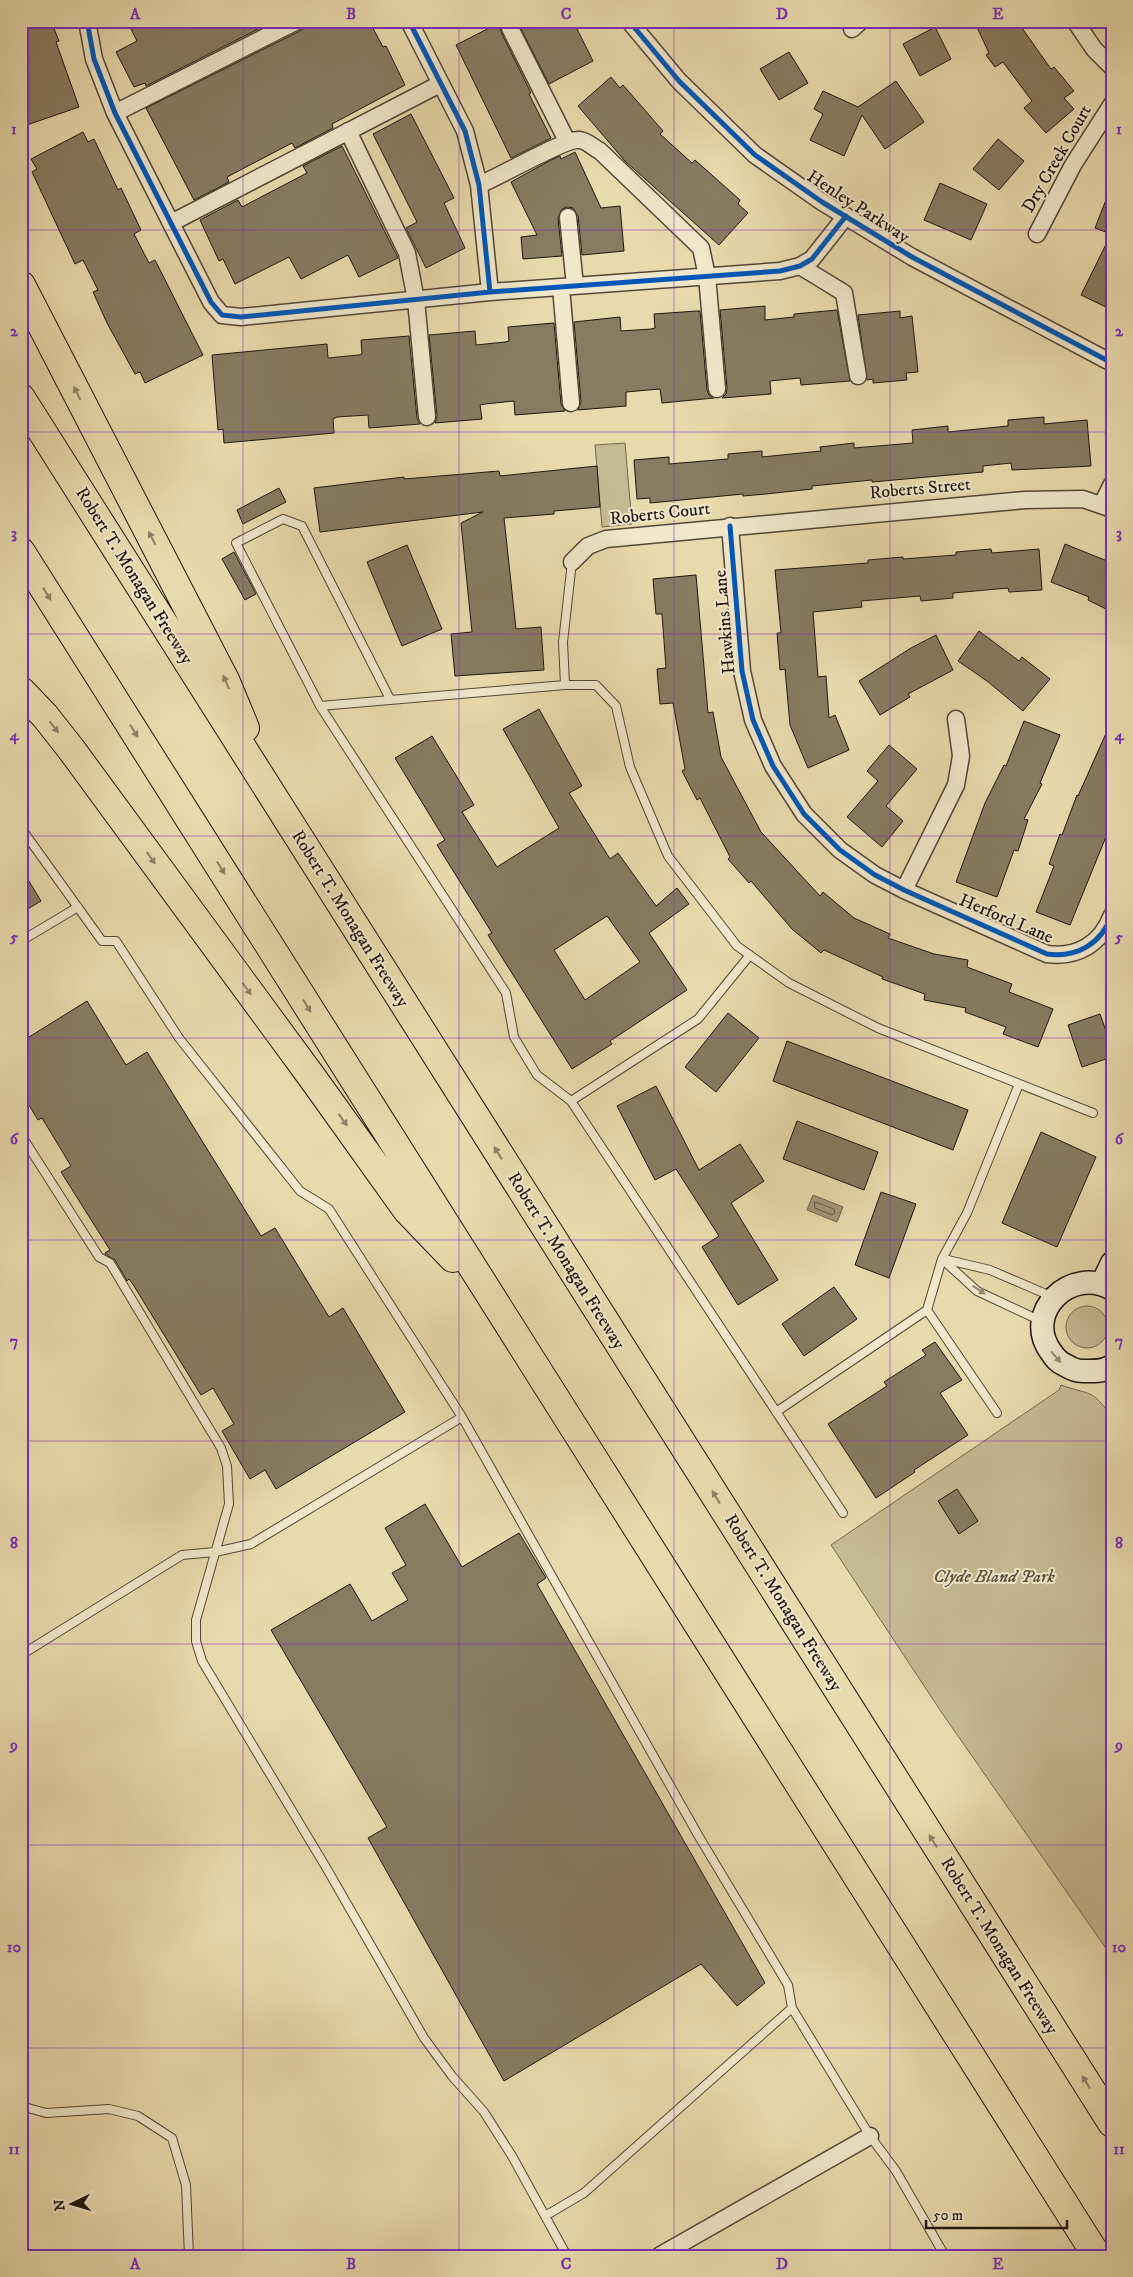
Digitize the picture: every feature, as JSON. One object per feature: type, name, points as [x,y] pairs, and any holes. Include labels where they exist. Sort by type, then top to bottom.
[{"type":"highway","points":[[21,285],[226,682],[270,792]]},
{"type":"highway","name":"Robert T. Monagan Freeway","points":[[21,398],[1112,2123]]},
{"type":"highway","points":[[21,552],[1097,2256]]},
{"type":"highway","points":[[21,691],[45,716],[71,749],[314,1080],[406,1210],[493,1300]]},
{"type":"street","points":[[87,21],[94,59],[115,113],[211,302],[222,315],[241,317],[490,292],[780,271],[800,266],[812,259],[846,216]]},
{"type":"street","points":[[115,113],[297,21]]},
{"type":"street","name":"Henley Parkway","points":[[629,21],[679,81],[755,155],[846,216],[912,257],[1112,363]]},
{"type":"street","points":[[1075,21],[1094,49],[1112,67]]},
{"type":"street","points":[[411,22],[440,84],[465,131],[480,185],[490,292]]},
{"type":"street","points":[[510,28],[567,142]]},
{"type":"street","points":[[171,223],[440,84]]},
{"type":"street","name":"Dry Creek Court","points":[[1036,234],[1073,165],[1112,104]]},
{"type":"street","points":[[348,131],[407,253],[416,300],[427,417]]},
{"type":"street","points":[[480,185],[498,178],[567,142],[580,140],[600,151],[701,248],[707,276],[717,389]]},
{"type":"street","points":[[568,217],[571,403]]},
{"type":"street","points":[[800,266],[844,293],[858,376]]},
{"type":"street","points":[[1107,507],[1112,484]]},
{"type":"street","name":"Roberts Street","points":[[730,526],[1025,500],[1083,499],[1107,507]]},
{"type":"street","name":"Roberts Court","points":[[572,562],[588,546],[606,539],[730,526]]},
{"type":"street","name":"Hawkins Lane","points":[[730,526],[742,672],[753,720],[773,766],[804,814],[840,850],[875,875],[904,890]]},
{"type":"street","points":[[904,890],[956,785],[961,756],[956,719]]},
{"type":"street","name":"Herford Lane","points":[[904,890],[1047,954],[1061,956],[1085,950],[1097,940],[1112,915]]},
{"type":"street","points":[[1110,1371],[1078,1371],[1058,1362],[1046,1346],[1043,1322],[1048,1306],[1062,1290],[1082,1282],[1107,1286],[1112,1263]]},
{"type":"street","points":[[659,2256],[870,2136]]},
{"type":"lane","points":[[390,699],[302,526],[283,520],[236,543],[320,706],[506,993],[514,1037],[537,1075],[571,1101],[843,1513]]},
{"type":"lane","points":[[565,685],[563,642],[572,562]]},
{"type":"lane","points":[[320,706],[565,685],[596,685],[616,706],[630,767],[668,856],[738,946],[789,983],[878,1028],[1093,1113]]},
{"type":"lane","points":[[21,828],[102,941],[116,941],[179,1038],[300,1191],[329,1209],[462,1417],[693,1826],[788,1985],[792,2008],[870,2136],[896,2170],[945,2256]]},
{"type":"lane","points":[[21,941],[78,907]]},
{"type":"lane","points":[[571,1101],[698,1019],[750,955]]},
{"type":"lane","points":[[776,1412],[927,1310],[942,1259],[968,1213],[1019,1084]]},
{"type":"lane","points":[[21,1135],[99,1257],[110,1263],[221,1448],[227,1466],[229,1504],[196,1620],[196,1641],[202,1661],[327,1869],[424,2038],[452,2076],[484,2112],[567,2256]]},
{"type":"lane","points":[[942,1259],[990,1270],[1055,1298]]},
{"type":"lane","points":[[942,1259],[977,1291],[1043,1322]]},
{"type":"lane","points":[[927,1310],[997,1413]]},
{"type":"lane","points":[[21,1655],[182,1555],[215,1552],[251,1544],[462,1417]]},
{"type":"lane","points":[[545,2216],[584,2193],[792,2008]]},
{"type":"lane","points":[[21,2106],[46,2113],[109,2109],[138,2116],[172,2138],[186,2185],[189,2256]]},
{"type":"green space","points":[[625,443],[632,524],[602,527],[595,445]]},
{"type":"green space","points":[[1091,1306],[1099,1309],[1105,1315],[1108,1327],[1105,1339],[1099,1345],[1083,1348],[1075,1345],[1069,1339],[1066,1323],[1069,1315],[1075,1309]]},
{"type":"green space","name":"Clyde Bland Park","points":[[1061,1385],[1095,1397],[1112,1417],[1112,1957],[942,1713],[831,1545],[1059,1390]]},
{"type":"water","points":[[813,1195],[843,1207],[837,1222],[807,1210]]},
{"type":"building","points":[[21,21],[51,21],[59,41],[56,42],[79,107],[21,127]]},
{"type":"building","points":[[127,21],[274,21],[146,86],[145,83],[134,87],[116,52],[137,41]]},
{"type":"building","points":[[307,21],[369,21],[383,47],[386,46],[405,85],[332,124],[333,128],[295,148],[292,143],[227,177],[229,182],[194,200],[146,108],[302,30]]},
{"type":"building","points":[[503,21],[500,27],[501,32],[551,138],[511,158],[456,45]]},
{"type":"building","points":[[517,21],[573,21],[593,61],[549,84]]},
{"type":"building","points":[[974,21],[1017,21],[1051,69],[1054,67],[1074,91],[1064,98],[1074,109],[1046,133],[1024,108],[1032,101],[1003,62],[995,67],[986,55],[989,53]]},
{"type":"building","points":[[935,27],[951,59],[920,76],[903,44]]},
{"type":"building","points":[[789,52],[808,83],[779,100],[760,69]]},
{"type":"building","points":[[611,77],[620,88],[623,85],[663,131],[660,134],[692,163],[695,160],[740,200],[738,204],[748,213],[719,245],[625,161],[578,106]]},
{"type":"building","points":[[896,81],[924,122],[885,149],[862,115],[844,156],[810,140],[823,114],[814,109],[823,91],[858,107]]},
{"type":"building","points":[[411,114],[454,198],[444,203],[465,248],[426,268],[406,228],[417,222],[373,134]]},
{"type":"building","points":[[83,132],[88,142],[94,139],[118,190],[121,188],[141,230],[134,234],[149,263],[155,260],[203,355],[145,383],[140,372],[135,374],[107,323],[93,292],[98,290],[83,260],[75,264],[32,172],[37,169],[31,159]]},
{"type":"building","points":[[998,139],[1024,161],[999,190],[973,169]]},
{"type":"building","points":[[342,146],[398,258],[359,277],[348,255],[301,279],[289,257],[235,284],[223,259],[219,261],[200,220],[238,200],[242,207],[307,173],[303,166]]},
{"type":"building","points":[[575,152],[601,208],[620,206],[624,251],[582,255],[578,216],[573,208],[567,207],[562,209],[558,218],[562,256],[523,259],[521,237],[537,235],[511,182],[551,160],[560,156],[561,159]]},
{"type":"building","points":[[940,183],[987,204],[971,240],[924,220]]},
{"type":"building","points":[[1111,187],[1112,310],[1081,295],[1111,234],[1095,228]]},
{"type":"building","points":[[765,306],[765,320],[794,317],[794,314],[837,310],[850,381],[801,385],[800,378],[770,381],[771,394],[722,398],[726,394],[727,388],[720,310]]},
{"type":"building","points":[[700,311],[707,390],[709,395],[714,398],[662,403],[660,389],[626,392],[626,406],[578,410],[581,402],[574,322],[620,317],[621,331],[651,329],[655,328],[654,314]]},
{"type":"building","points":[[900,311],[900,318],[912,316],[918,372],[906,373],[907,380],[873,383],[873,379],[867,380],[858,315]]},
{"type":"building","points":[[554,323],[561,404],[565,411],[515,415],[514,401],[480,405],[482,419],[435,423],[437,416],[429,335],[475,331],[476,345],[509,341],[508,327]]},
{"type":"building","points":[[409,336],[417,418],[420,424],[369,428],[368,415],[337,417],[333,419],[334,433],[224,443],[223,429],[218,430],[212,355],[327,344],[328,358],[362,354],[361,340]]},
{"type":"building","points":[[1044,417],[1044,424],[1087,420],[1091,466],[1012,470],[1011,463],[983,466],[983,472],[812,486],[812,489],[766,494],[743,496],[743,494],[650,503],[650,498],[637,499],[634,460],[669,457],[669,464],[728,459],[728,454],[762,451],[762,457],[821,451],[820,447],[854,443],[854,448],[913,443],[912,430],[948,426],[948,432],[1008,426],[1008,420]]},
{"type":"building","points":[[597,466],[600,507],[554,511],[554,514],[504,518],[516,629],[541,627],[544,670],[455,676],[451,634],[472,632],[461,523],[483,512],[320,532],[314,488],[404,477],[404,479],[499,471],[500,476]]},
{"type":"building","points":[[279,488],[286,502],[243,524],[237,510]]},
{"type":"building","points":[[1065,544],[1112,563],[1112,612],[1088,600],[1089,597],[1051,582]]},
{"type":"building","points":[[407,545],[442,629],[402,646],[367,562]]},
{"type":"building","points":[[991,549],[992,553],[1039,549],[1042,590],[1009,592],[1008,588],[953,593],[953,598],[921,601],[920,596],[861,601],[862,607],[813,612],[818,677],[826,676],[829,718],[835,715],[849,750],[808,768],[790,725],[785,669],[780,670],[777,633],[781,633],[775,570],[868,563],[868,560],[903,557],[903,559],[956,555],[956,552]]},
{"type":"building","points":[[234,552],[256,594],[245,600],[222,559]]},
{"type":"building","points":[[696,575],[708,713],[713,712],[721,757],[761,832],[820,896],[823,892],[854,918],[890,934],[888,938],[934,954],[968,960],[967,967],[1012,984],[1009,992],[1053,1009],[1038,1047],[1003,1034],[1006,1027],[965,1012],[966,1008],[924,1000],[925,994],[882,979],[883,977],[824,950],[821,953],[792,929],[751,881],[749,883],[728,859],[730,857],[700,798],[697,800],[682,771],[685,769],[673,703],[660,704],[657,669],[666,668],[662,614],[656,614],[653,579]]},
{"type":"building","points":[[979,631],[1019,661],[1022,657],[1050,679],[1023,711],[987,681],[958,661]]},
{"type":"building","points":[[936,635],[953,670],[908,694],[910,697],[880,715],[859,681],[911,648]]},
{"type":"building","points":[[539,709],[582,786],[569,793],[610,859],[618,853],[656,906],[677,888],[689,904],[649,933],[687,990],[610,1041],[612,1044],[572,1069],[488,935],[492,933],[437,845],[445,840],[395,758],[432,736],[474,805],[462,812],[497,867],[559,828],[503,729]],"holes":[[[607,916],[640,962],[585,1000],[554,950]]]},
{"type":"building","points":[[1112,720],[1112,822],[1070,925],[1036,912],[1054,866],[1049,864],[1060,834],[1062,835],[1077,795]]},
{"type":"building","points":[[1024,721],[1060,735],[1040,783],[1042,784],[1024,819],[1028,820],[1018,851],[1014,850],[997,897],[956,882],[985,803],[1004,765],[1006,766]]},
{"type":"building","points":[[889,745],[917,769],[886,806],[903,821],[882,847],[847,817],[878,781],[867,771]]},
{"type":"building","points":[[21,868],[41,901],[21,913]]},
{"type":"building","points":[[87,1001],[126,1065],[147,1052],[261,1236],[275,1228],[329,1317],[343,1308],[405,1412],[276,1489],[265,1470],[250,1479],[222,1431],[234,1424],[213,1388],[201,1395],[134,1286],[129,1279],[127,1281],[115,1260],[106,1255],[105,1253],[110,1250],[61,1172],[71,1166],[42,1118],[38,1120],[21,1092],[21,1042]]},
{"type":"building","points":[[728,1013],[759,1038],[716,1092],[685,1067]]},
{"type":"building","points":[[1100,1014],[1112,1048],[1112,1057],[1082,1067],[1068,1025]]},
{"type":"building","points":[[787,1041],[968,1110],[953,1150],[773,1081]]},
{"type":"building","points":[[656,1086],[699,1170],[740,1144],[764,1181],[731,1203],[778,1280],[738,1305],[702,1247],[719,1236],[676,1169],[655,1180],[617,1106]]},
{"type":"building","points":[[797,1121],[878,1152],[864,1190],[783,1159]]},
{"type":"building","points":[[1041,1132],[1096,1157],[1057,1247],[1002,1223]]},
{"type":"building","points":[[881,1192],[916,1204],[889,1278],[855,1265]]},
{"type":"building","points":[[834,1287],[857,1319],[804,1356],[782,1324]]},
{"type":"building","points":[[935,1342],[962,1380],[940,1393],[968,1435],[914,1470],[915,1472],[876,1498],[828,1424],[887,1386],[884,1382],[926,1355],[922,1350]]},
{"type":"building","points":[[957,1489],[978,1521],[959,1534],[938,1501]]},
{"type":"building","points":[[425,1504],[462,1567],[519,1533],[546,1578],[537,1584],[765,1983],[737,2006],[701,1964],[504,2081],[368,1838],[387,1827],[271,1630],[350,1584],[372,1621],[408,1600],[392,1573],[406,1565],[385,1528]]},
{"type":"cycle path","points":[[87,21],[94,59],[115,113],[211,302],[222,315],[241,317],[490,292],[479,185],[465,131],[410,23]]},
{"type":"cycle path","points":[[629,21],[679,81],[755,155],[822,202],[912,257],[1112,363]]},
{"type":"cycle path","points":[[490,292],[780,271],[800,266],[812,259],[846,216]]},
{"type":"cycle path","points":[[730,526],[742,671],[753,720],[773,766],[804,814],[840,850],[875,875],[904,890],[1047,954],[1068,954],[1087,947],[1101,934],[1112,915]]}]
